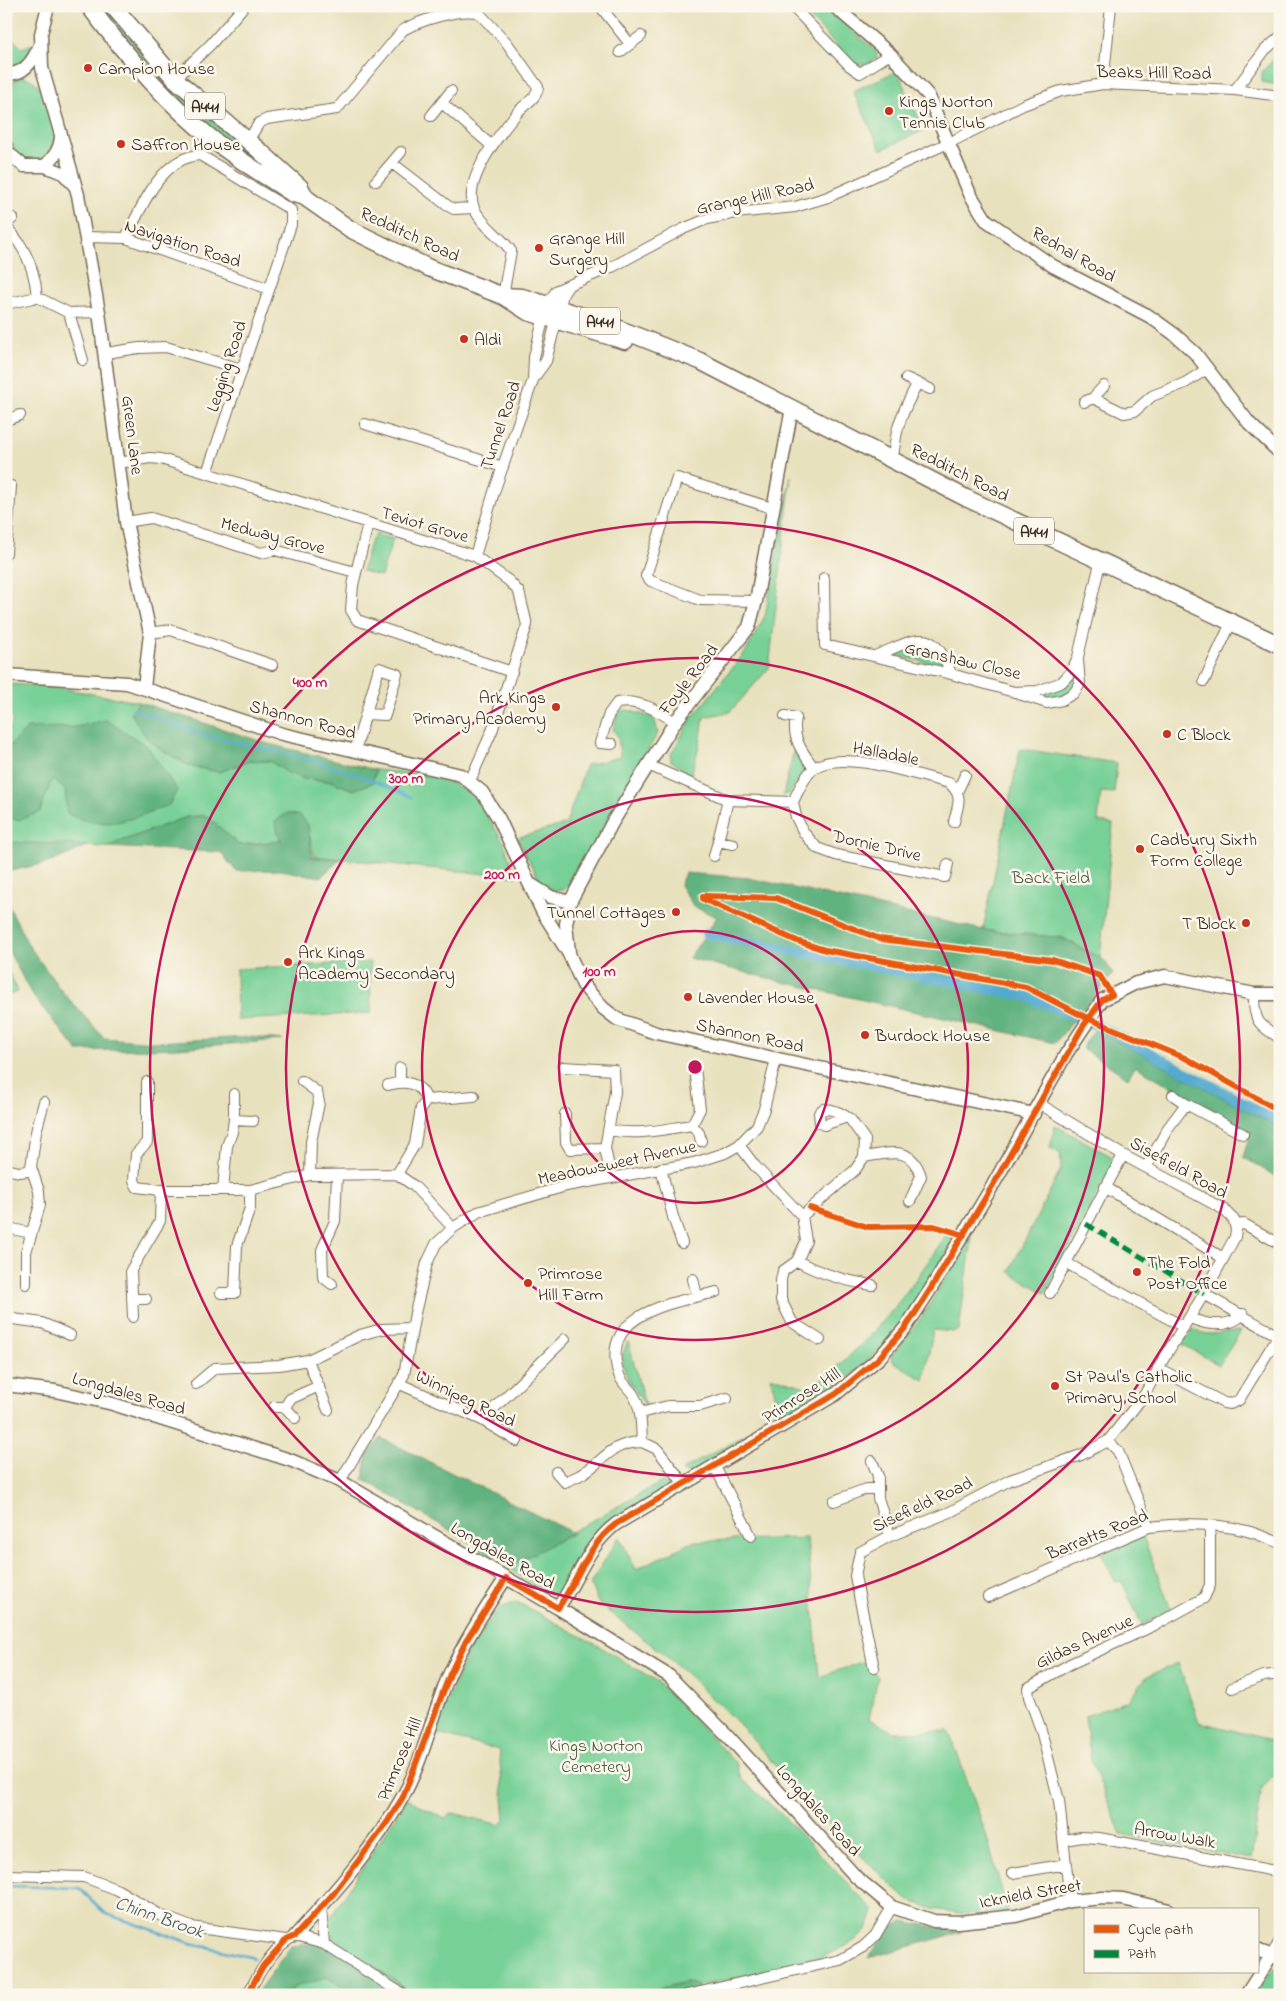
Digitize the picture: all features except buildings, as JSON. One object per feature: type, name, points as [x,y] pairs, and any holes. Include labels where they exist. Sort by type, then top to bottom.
[{"type":"highway","name":"Redditch Road","points":[[88,6],[143,71],[198,127],[230,153],[293,194],[306,198],[334,218],[380,245],[503,296],[517,307],[552,313],[624,340],[652,342],[726,372],[966,498],[1280,645]]},
{"type":"highway","name":"Redditch Road","points":[[113,6],[175,79],[262,152],[300,187],[306,198]]},
{"type":"highway","points":[[143,71],[157,59]]},
{"type":"highway","points":[[251,165],[260,162],[262,152]]},
{"type":"street","points":[[10,74],[29,65],[40,45],[43,21],[48,6]]},
{"type":"street","points":[[175,79],[212,44],[244,6]]},
{"type":"street","points":[[600,6],[630,44]]},
{"type":"street","points":[[792,6],[850,66],[860,73],[890,54]]},
{"type":"street","name":"Rednal Road","points":[[834,6],[890,54],[928,95],[977,208],[986,220],[1053,266],[1149,316],[1194,353],[1249,424],[1280,453]]},
{"type":"street","points":[[1103,84],[1111,6]]},
{"type":"street","points":[[248,141],[259,124],[267,119],[337,110],[402,30],[437,17],[479,12],[507,43],[538,87],[536,95],[518,112],[492,146],[478,170],[472,196],[474,208],[511,251],[503,296]]},
{"type":"street","points":[[620,52],[641,36]]},
{"type":"street","points":[[1235,90],[1265,50],[1280,37]]},
{"type":"street","name":"Green Lane","points":[[40,45],[46,86],[76,187],[100,312],[126,522],[150,633],[144,688]]},
{"type":"street","points":[[10,74],[34,76],[46,86]]},
{"type":"street","name":"Beaks Hill Road","points":[[948,142],[1023,105],[1061,91],[1103,84],[1235,90],[1280,96]]},
{"type":"street","points":[[431,116],[443,104],[451,91]]},
{"type":"street","points":[[443,104],[492,146]]},
{"type":"street","points":[[45,166],[60,147],[61,132]]},
{"type":"street","name":"Grange Hill Road","points":[[552,313],[553,293],[612,267],[699,222],[736,213],[795,207],[828,197],[948,142]]},
{"type":"street","points":[[6,146],[8,153],[24,166],[45,166],[63,173],[76,187]]},
{"type":"street","points":[[376,181],[401,152]]},
{"type":"street","name":"Legging Road","points":[[126,238],[149,191],[188,155],[200,154],[290,210],[291,224],[207,473]]},
{"type":"street","points":[[392,163],[448,206],[454,209],[474,208]]},
{"type":"street","points":[[8,223],[25,251],[36,281],[37,297]]},
{"type":"street","name":"Navigation Road","points":[[86,237],[126,238],[269,289]]},
{"type":"street","points":[[6,304],[37,297],[69,314],[100,312]]},
{"type":"street","name":"Tunnel Road","points":[[475,556],[533,380],[546,361],[552,313]]},
{"type":"street","points":[[69,314],[82,360]]},
{"type":"street","points":[[106,353],[139,348],[166,347],[242,369]]},
{"type":"street","points":[[1093,398],[1124,413],[1135,411],[1152,396],[1185,383],[1207,369]]},
{"type":"street","points":[[906,378],[930,389]]},
{"type":"street","points":[[892,459],[897,445],[897,430],[903,412],[918,384]]},
{"type":"street","points":[[1084,402],[1093,398],[1104,386]]},
{"type":"street","name":"Foyle Road","points":[[569,954],[566,924],[570,902],[612,823],[675,722],[703,684],[740,641],[749,627],[756,601],[792,408]]},
{"type":"street","points":[[6,420],[20,415]]},
{"type":"street","points":[[365,424],[503,467]]},
{"type":"street","name":"Teviot Grove","points":[[118,463],[150,458],[161,459],[475,556],[502,575],[519,592],[527,625],[492,731],[470,781]]},
{"type":"street","points":[[756,601],[700,600],[647,578],[676,478],[772,508]]},
{"type":"street","points":[[6,553],[10,486]]},
{"type":"street","name":"Medway Grove","points":[[126,522],[151,518],[261,553],[275,550],[355,572]]},
{"type":"street","points":[[368,524],[355,572],[351,610],[357,620],[512,672]]},
{"type":"street","name":"Granshaw Close","points":[[824,578],[825,645],[835,649],[951,674],[1014,692],[1038,691],[1062,682],[1071,672],[1078,657],[1100,562]]},
{"type":"street","points":[[1204,681],[1231,623]]},
{"type":"street","points":[[150,633],[171,630],[272,665]]},
{"type":"street","points":[[874,656],[914,639],[932,642],[945,656],[951,674]]},
{"type":"street","points":[[1014,692],[1047,703],[1062,700],[1074,693],[1080,684],[1078,657]]},
{"type":"street","points":[[355,751],[379,668],[397,674],[385,715],[366,714]]},
{"type":"street","name":"Shannon Road","points":[[6,675],[75,678],[127,683],[274,731],[422,765],[461,776],[482,792],[499,819],[532,885],[542,911],[569,954],[583,986],[597,1002],[617,1019],[656,1033],[776,1059],[1037,1109]]},
{"type":"street","points":[[612,744],[600,744],[609,714],[617,703],[632,701],[658,710],[675,722]]},
{"type":"street","points":[[648,765],[728,800],[793,802],[805,779],[814,768],[798,746],[794,728],[796,718],[785,716]]},
{"type":"street","name":"Halladale","points":[[814,768],[830,762],[852,760],[949,783],[958,790]]},
{"type":"street","points":[[954,822],[960,796],[958,790],[965,775]]},
{"type":"street","points":[[714,856],[728,800]]},
{"type":"street","name":"Dornie Drive","points":[[793,802],[796,817],[804,833],[817,848],[836,855],[945,877],[948,864]]},
{"type":"street","points":[[718,841],[734,844]]},
{"type":"street","points":[[532,885],[545,893],[570,902]]},
{"type":"street","points":[[542,911],[545,893]]},
{"type":"street","points":[[550,924],[566,924]]},
{"type":"street","name":"Primrose Hill","points":[[558,1608],[590,1552],[605,1532],[714,1465],[836,1394],[879,1358],[906,1327],[930,1290],[1037,1109],[1082,1028],[1102,1000],[1126,987],[1147,979],[1165,976],[1254,994],[1280,994]]},
{"type":"street","points":[[1254,994],[1255,1019],[1263,1028],[1280,1038]]},
{"type":"street","name":"Meadowsweet Avenue","points":[[340,1481],[404,1375],[412,1328],[427,1263],[436,1244],[452,1228],[478,1212],[566,1186],[711,1158],[738,1145],[757,1126],[764,1109],[776,1059]]},
{"type":"street","points":[[563,1067],[614,1070],[614,1092],[605,1148],[611,1177]]},
{"type":"street","points":[[400,1068],[400,1081]]},
{"type":"street","points":[[692,1125],[700,1109],[695,1068]]},
{"type":"street","points":[[302,1081],[317,1092],[319,1104],[311,1142],[310,1174]]},
{"type":"street","points":[[388,1085],[400,1081],[419,1086],[427,1100]]},
{"type":"street","points":[[147,1082],[146,1142],[136,1154],[134,1180],[137,1187],[161,1190],[250,1190],[310,1174],[397,1174],[414,1186],[452,1228]]},
{"type":"street","points":[[223,1190],[227,1146],[234,1120],[234,1094]]},
{"type":"street","points":[[1172,1095],[1243,1134]]},
{"type":"street","points":[[397,1174],[415,1144],[421,1108],[427,1100],[474,1096]]},
{"type":"street","points":[[26,1284],[25,1264],[31,1233],[40,1205],[39,1191],[31,1167],[36,1132],[44,1102]]},
{"type":"street","points":[[1146,1166],[1186,1104]]},
{"type":"street","name":"Sisefield Road","points":[[874,1668],[855,1576],[860,1552],[890,1536],[950,1512],[1010,1480],[1080,1456],[1108,1441],[1145,1394],[1158,1368],[1187,1323],[1235,1237],[1234,1220],[1223,1209],[1037,1109]]},
{"type":"street","points":[[565,1114],[566,1142],[570,1149],[605,1148]]},
{"type":"street","points":[[802,1216],[855,1170],[864,1157],[865,1140],[847,1117]]},
{"type":"street","points":[[234,1120],[253,1121]]},
{"type":"street","points":[[609,1130],[650,1132],[692,1125]]},
{"type":"street","points":[[692,1125],[699,1133],[701,1141]]},
{"type":"street","points":[[738,1145],[754,1166],[802,1216],[806,1241],[797,1261],[783,1271],[781,1300],[792,1322],[820,1340]]},
{"type":"street","points":[[864,1157],[890,1153],[906,1154],[912,1157],[917,1162],[921,1176],[910,1201]]},
{"type":"street","points":[[1050,1293],[1123,1155]]},
{"type":"street","points":[[6,1169],[19,1172],[28,1171],[31,1167]]},
{"type":"street","points":[[661,1168],[673,1217],[682,1242]]},
{"type":"street","points":[[332,1284],[323,1277],[322,1250],[335,1222],[337,1175]]},
{"type":"street","points":[[1105,1188],[1223,1258]]},
{"type":"street","points":[[133,1317],[131,1270],[160,1221],[161,1190]]},
{"type":"street","points":[[221,1293],[235,1293],[237,1246],[250,1208],[250,1190]]},
{"type":"street","points":[[1235,1225],[1244,1224],[1280,1244]]},
{"type":"street","points":[[8,1228],[31,1233]]},
{"type":"street","points":[[797,1261],[814,1270],[842,1280],[872,1285]]},
{"type":"street","points":[[1066,1263],[1187,1323],[1219,1324],[1238,1319],[1243,1314]]},
{"type":"street","points":[[693,1279],[698,1296]]},
{"type":"street","points":[[642,1442],[640,1413],[632,1394],[620,1377],[615,1360],[617,1339],[628,1325],[641,1315],[664,1305],[716,1292]]},
{"type":"street","points":[[1158,1368],[1224,1403],[1230,1404],[1239,1400],[1279,1336],[1243,1314],[1204,1294]]},
{"type":"street","points":[[132,1299],[146,1299]]},
{"type":"street","points":[[6,1318],[42,1323],[70,1335]]},
{"type":"street","points":[[196,1384],[215,1368],[279,1365],[308,1360],[360,1335],[382,1328],[412,1328]]},
{"type":"street","points":[[482,1420],[565,1338]]},
{"type":"street","points":[[308,1360],[328,1410]]},
{"type":"street","name":"Winnipeg Road","points":[[400,1384],[482,1420],[517,1441]]},
{"type":"street","name":"Longdales Road","points":[[6,1385],[55,1390],[113,1404],[290,1460],[340,1481],[558,1608],[669,1676],[728,1736],[856,1877],[892,1907]]},
{"type":"street","points":[[285,1407],[290,1399],[320,1386]]},
{"type":"street","points":[[640,1413],[668,1406],[700,1406],[726,1398]]},
{"type":"street","points":[[274,1407],[285,1407],[295,1418]]},
{"type":"street","points":[[1108,1441],[1118,1452],[1150,1527]]},
{"type":"street","points":[[556,1472],[565,1482],[580,1476],[613,1448],[630,1442],[642,1442],[657,1448],[684,1484]]},
{"type":"street","points":[[872,1461],[878,1476],[878,1498],[890,1536]]},
{"type":"street","points":[[714,1465],[751,1536]]},
{"type":"street","points":[[834,1502],[866,1489],[878,1489]]},
{"type":"street","name":"Barratts Road","points":[[988,1597],[1150,1527],[1210,1526],[1247,1531],[1280,1544]]},
{"type":"street","name":"Gildas Avenue","points":[[1070,1901],[1065,1840],[1054,1774],[1029,1697],[1028,1688],[1070,1664],[1157,1624],[1204,1598],[1210,1585],[1210,1526]]},
{"type":"street","name":"Primrose Hill","points":[[291,1938],[321,1907],[386,1824],[403,1797],[450,1674],[466,1641],[506,1578]]},
{"type":"street","points":[[1232,1688],[1264,1676],[1280,1674]]},
{"type":"street","name":"Arrow Walk","points":[[1065,1840],[1081,1837],[1099,1838],[1280,1872]]},
{"type":"street","points":[[1013,1874],[1067,1864]]},
{"type":"street","points":[[6,1875],[84,1877],[118,1890],[160,1915],[191,1927],[291,1938],[324,1944],[404,1995]]},
{"type":"street","name":"Icknield Street","points":[[892,1907],[934,1921],[958,1922],[1016,1916],[1070,1901],[1123,1898],[1161,1908]]},
{"type":"street","points":[[321,1907],[324,1944]]},
{"type":"street","points":[[687,1995],[840,1960],[864,1947],[875,1936],[892,1907]]},
{"type":"street","points":[[247,1995],[263,1966],[291,1938]]},
{"type":"street","points":[[1246,1995],[1275,1957],[1280,1941]]},
{"type":"street","points":[[1258,1950],[1275,1957]]},
{"type":"green space","points":[[94,6],[109,6],[149,57],[146,62],[140,63]]},
{"type":"green space","points":[[799,6],[824,6],[876,51],[877,58],[865,65],[852,62]]},
{"type":"green space","points":[[6,33],[22,48],[32,44],[29,59],[15,68],[6,68]]},
{"type":"green space","points":[[1280,53],[1280,85],[1262,82],[1262,72]]},
{"type":"green space","points":[[158,69],[259,155],[256,161],[210,133],[151,70]]},
{"type":"green space","name":"Kings Norton Tennis Club","points":[[897,71],[924,130],[881,150],[853,91]]},
{"type":"green space","points":[[22,77],[30,79],[37,84],[47,100],[50,110],[57,137],[45,160],[22,160],[16,152],[9,134],[6,114],[6,84]]},
{"type":"green space","points":[[791,476],[769,668],[730,712],[704,717],[700,743],[691,775],[671,761],[671,754],[691,719],[746,651],[765,616]]},
{"type":"green space","points":[[376,534],[393,539],[381,576],[362,571],[370,543]]},
{"type":"green space","points":[[915,642],[933,649],[943,666],[894,655]]},
{"type":"green space","points":[[1071,672],[1080,684],[1062,700],[1031,699]]},
{"type":"green space","points":[[6,684],[54,687],[139,702],[131,713],[162,750],[189,766],[219,772],[249,761],[270,761],[288,773],[304,779],[331,781],[353,790],[372,783],[376,770],[438,776],[475,796],[504,843],[516,877],[314,856],[310,837],[275,822],[281,841],[239,845],[205,815],[187,817],[105,847],[6,842],[6,736],[13,720],[6,713]]},
{"type":"green space","points":[[139,702],[269,744],[376,770],[372,783],[353,790],[331,781],[304,779],[288,773],[270,761],[249,761],[219,772],[189,766],[162,750],[146,737],[131,713]]},
{"type":"green space","points":[[627,710],[654,718],[658,733],[574,879],[564,890],[553,890],[542,885],[517,838],[566,824],[586,765],[620,757],[618,736],[613,730],[618,712]]},
{"type":"green space","points":[[106,720],[147,746],[177,790],[169,805],[119,822],[95,822],[67,814],[65,790],[52,779],[40,812],[18,820],[6,817],[6,750],[27,728],[76,727]]},
{"type":"green space","name":"Back Field","points":[[1020,749],[1117,763],[1114,793],[1101,792],[1098,822],[1113,824],[1100,958],[1063,938],[983,930]]},
{"type":"green space","points":[[794,750],[805,770],[789,794],[783,795]]},
{"type":"green space","points":[[287,813],[301,816],[308,825],[312,857],[341,859],[321,877],[280,870],[236,871],[220,852],[105,847],[187,817],[207,816],[239,845],[281,841],[275,822]]},
{"type":"green space","points":[[6,842],[88,846],[51,862],[6,872]]},
{"type":"green space","points":[[685,873],[749,878],[983,930],[1063,938],[1105,961],[1113,974],[1055,1043],[783,982],[689,958],[717,917],[694,907],[680,885]]},
{"type":"green space","points":[[6,900],[29,946],[60,989],[104,1038],[154,1042],[251,1037],[282,1040],[178,1048],[78,1051],[32,995],[6,946]]},
{"type":"green space","points":[[370,962],[371,1013],[237,1020],[236,969]]},
{"type":"green space","points":[[6,966],[18,992],[6,996]]},
{"type":"green space","points":[[1095,1029],[1280,1128],[1280,1179],[1243,1157],[1251,1132],[1135,1066],[1128,1078],[1082,1048]]},
{"type":"green space","points":[[1055,1125],[1116,1159],[1045,1293],[1009,1272],[1061,1169],[1060,1153],[1050,1148]]},
{"type":"green space","points":[[948,1232],[957,1236],[915,1304],[890,1340],[859,1369],[830,1391],[692,1473],[682,1470],[774,1419],[777,1404],[770,1376],[809,1388],[851,1354],[902,1297]]},
{"type":"green space","points":[[968,1237],[972,1239],[959,1329],[955,1332],[933,1330],[924,1380],[894,1362],[891,1356],[923,1316]]},
{"type":"green space","points":[[1193,1329],[1211,1334],[1241,1331],[1219,1365],[1182,1344]]},
{"type":"green space","points":[[628,1341],[645,1405],[626,1375],[623,1358]]},
{"type":"green space","points":[[381,1438],[573,1533],[510,1566],[363,1479],[368,1453]]},
{"type":"green space","points":[[669,1478],[666,1488],[598,1533],[560,1592],[550,1594],[509,1569],[510,1566]]},
{"type":"green space","points":[[1143,1536],[1171,1610],[1142,1625],[1122,1582],[1115,1581],[1101,1553]]},
{"type":"green space","points":[[619,1537],[636,1569],[695,1541],[807,1538],[819,1677],[865,1661],[878,1677],[869,1719],[893,1732],[949,1731],[985,1831],[1008,1912],[966,1914],[933,1909],[906,1899],[811,1807],[742,1727],[676,1664],[599,1604],[590,1584]]},
{"type":"green space","name":"Kings Norton Cemetery","points":[[517,1602],[599,1646],[658,1682],[737,1764],[741,1779],[778,1811],[874,1911],[864,1933],[847,1945],[807,1962],[698,1986],[686,1982],[635,1995],[412,1995],[396,1981],[333,1941],[327,1923],[407,1799],[445,1819],[453,1813],[500,1825],[505,1820],[499,1750],[434,1733],[472,1642],[500,1608]]},
{"type":"green space","points":[[1178,1663],[1199,1722],[1280,1742],[1280,1770],[1262,1788],[1251,1859],[1121,1834],[1091,1761],[1085,1716],[1128,1701],[1147,1676]]},
{"type":"green space","points":[[903,1921],[961,1932],[868,1958],[889,1929]]},
{"type":"green space","points":[[333,1941],[396,1981],[412,1995],[359,1995],[326,1977],[294,1987],[289,1995],[255,1995],[291,1946]]},
{"type":"green space","points":[[1273,1968],[1280,1970],[1280,1995],[1252,1995]]},
{"type":"green space","points":[[326,1977],[359,1995],[289,1995],[293,1987]]},
{"type":"green space","points":[[686,1982],[698,1986],[698,1995],[635,1995]]},
{"type":"waterway","points":[[132,709],[201,734],[307,759],[367,778],[411,797]]},
{"type":"waterway","points":[[707,934],[1025,996],[1107,1030],[1280,1122]]},
{"type":"waterway","name":"Chinn Brook","points":[[6,1886],[79,1888],[106,1914],[191,1943],[254,1958]]},
{"type":"marked path","points":[[1086,1224],[1204,1294]]},
{"type":"cycle path","points":[[247,1995],[263,1966],[286,1940],[295,1936],[334,1893],[386,1824],[403,1797],[450,1674],[466,1641],[506,1578],[558,1608],[591,1552],[606,1532],[616,1524],[836,1394],[879,1358],[906,1327],[930,1290],[993,1185],[1082,1028],[1102,1000],[1112,995],[1100,976],[1053,960],[880,939],[776,898],[703,896]]},
{"type":"cycle path","points":[[703,897],[703,899],[797,941],[825,950],[1026,987],[1087,1018],[1185,1058],[1280,1111]]},
{"type":"cycle path","points":[[810,1208],[868,1227],[934,1226],[964,1235]]},
{"type":"place","name":"Campion House","points":[[88,68]]},
{"type":"place","name":"Kings Norton Tennis Club","points":[[889,111]]},
{"type":"place","name":"Saffron House","points":[[121,144]]},
{"type":"place","name":"Grange Hill Surgery","points":[[539,248]]},
{"type":"place","name":"Aldi","points":[[464,339]]},
{"type":"place","name":"Ark Kings Primary Academy","points":[[556,707]]},
{"type":"place","name":"C Block","points":[[1167,734]]},
{"type":"place","name":"Cadbury Sixth Form College","points":[[1140,849]]},
{"type":"place","name":"Tunnel Cottages","points":[[676,912]]},
{"type":"place","name":"T Block","points":[[1246,923]]},
{"type":"place","name":"Ark Kings Academy Secondary","points":[[288,962]]},
{"type":"place","name":"Lavender House","points":[[688,997]]},
{"type":"place","name":"Burdock House","points":[[865,1035]]},
{"type":"place","name":"The Fold Post Office","points":[[1137,1272]]},
{"type":"place","name":"Primrose Hill Farm","points":[[528,1283]]},
{"type":"place","name":"St Paul's Catholic Primary School","points":[[1055,1386]]}]
